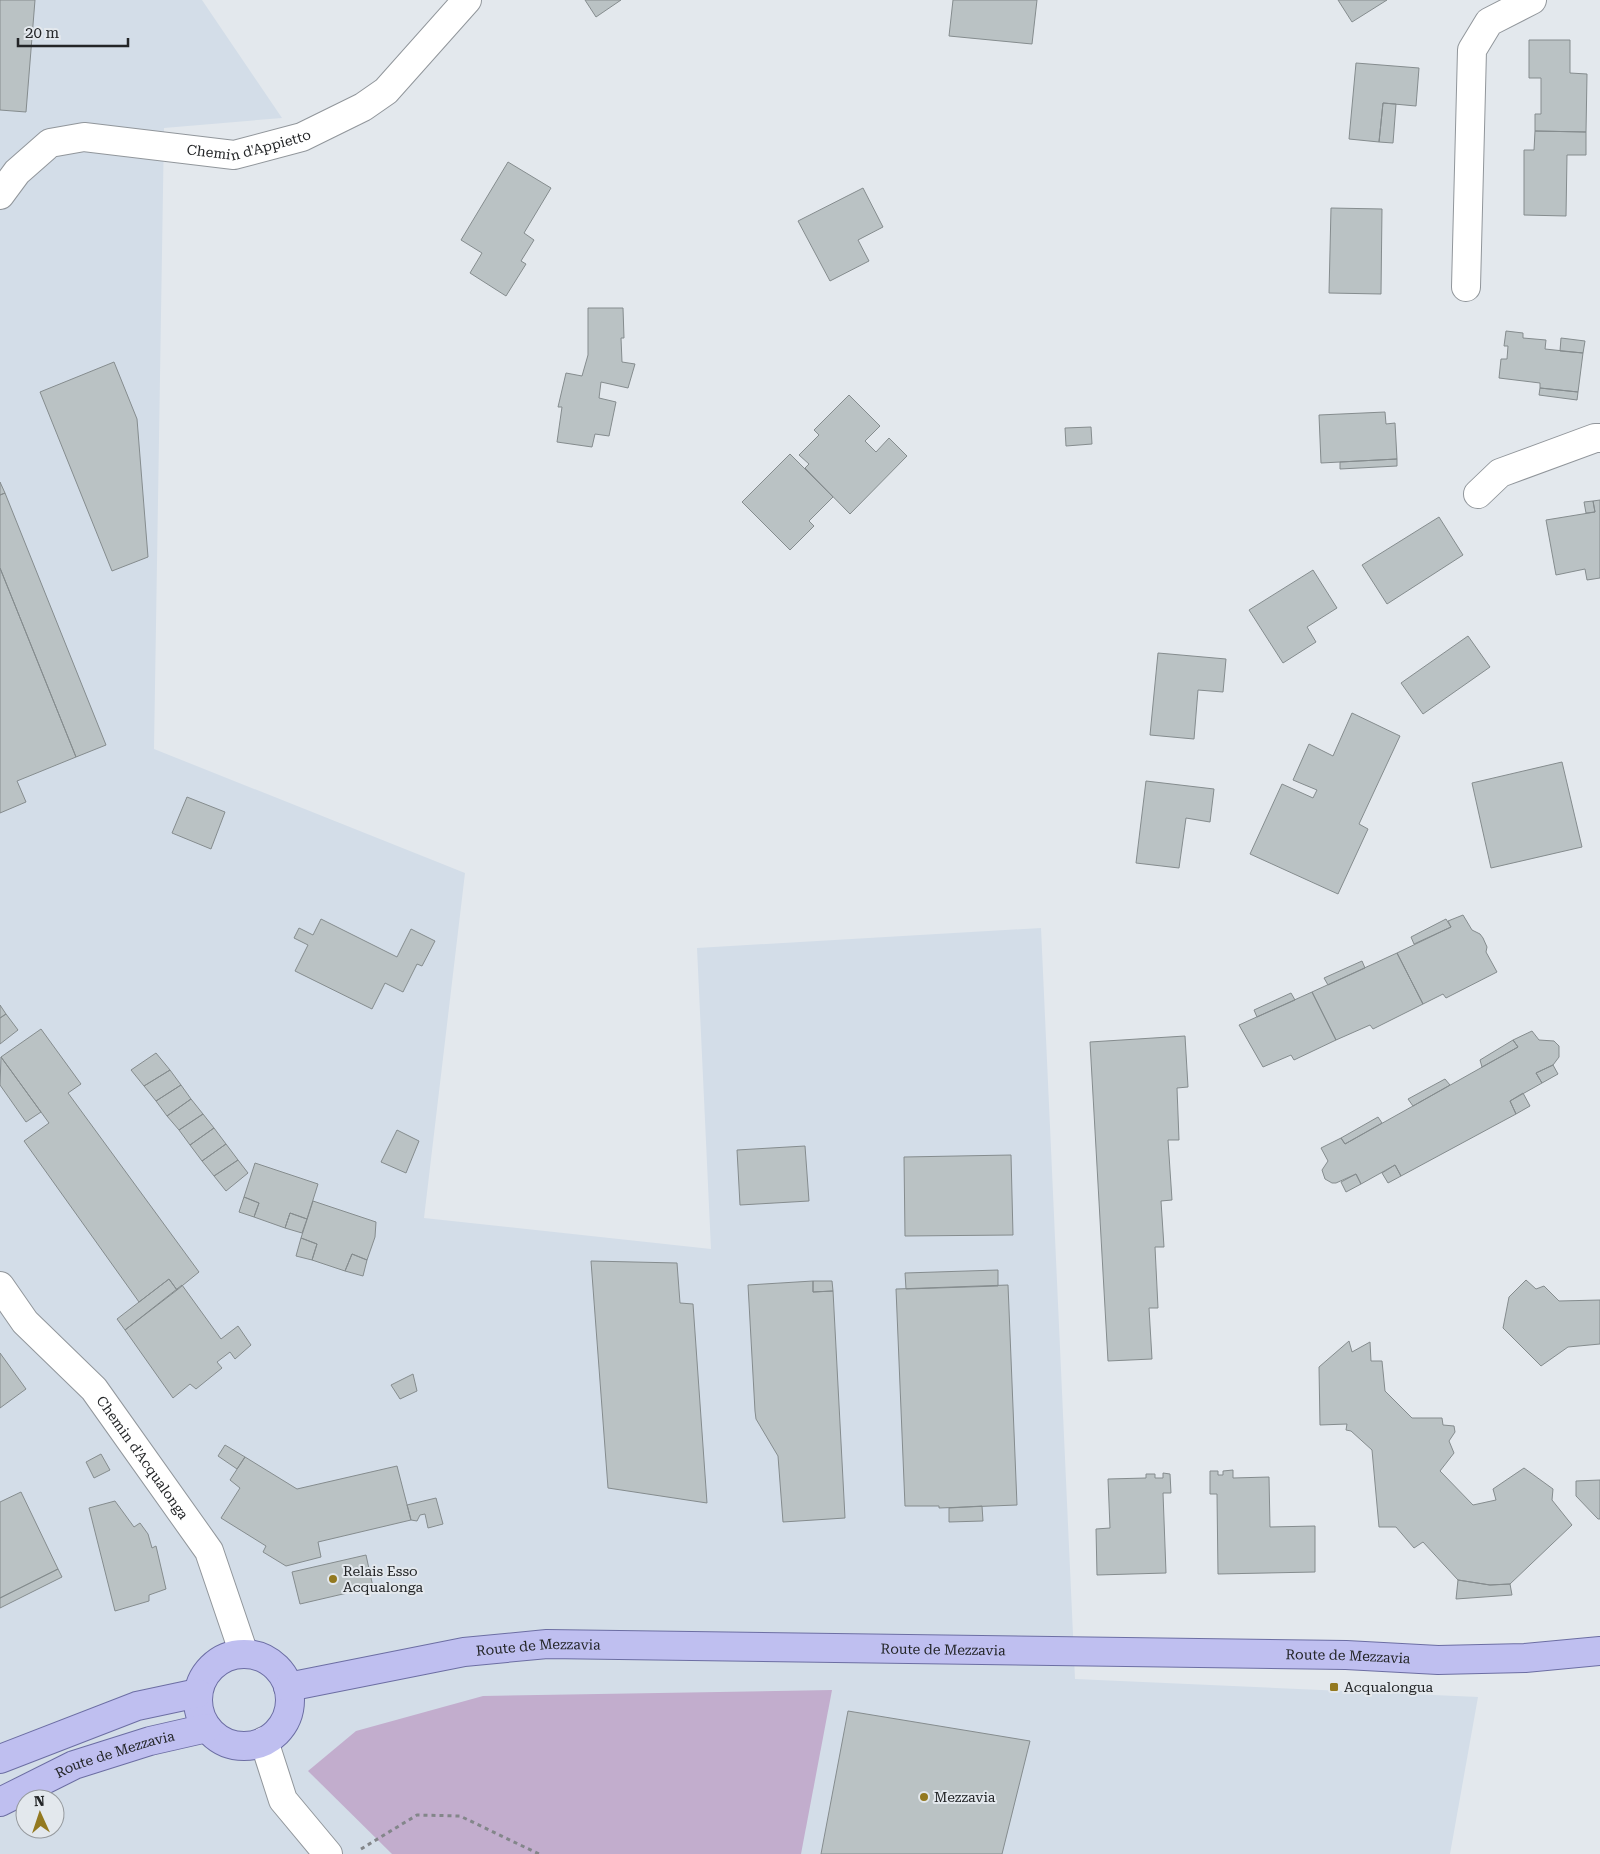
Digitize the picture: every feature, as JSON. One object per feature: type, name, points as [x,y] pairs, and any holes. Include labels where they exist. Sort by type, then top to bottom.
[{"type":"main road","name":"Route de Mezzavia","points":[[288,1687],[464,1652],[547,1644],[1327,1655],[1438,1660],[1525,1658],[1600,1651]]},
{"type":"main road","points":[[244,1654],[258,1656],[271,1663],[281,1674],[288,1687],[290,1699],[288,1712],[283,1724],[275,1734],[264,1741],[249,1746],[233,1745],[218,1738],[207,1728],[200,1711],[198,1693],[202,1681],[214,1666],[231,1656],[244,1654]]},
{"type":"main road","points":[[0,1759],[137,1706],[198,1693]]},
{"type":"main road","name":"Route de Mezzavia","points":[[0,1802],[74,1765],[150,1741],[207,1728]]},
{"type":"street","name":"Chemin d'Appietto","points":[[0,195],[17,172],[50,143],[84,137],[234,155],[302,137],[363,107],[386,91],[467,0]]},
{"type":"street","points":[[1466,287],[1472,50],[1488,22],[1532,0]]},
{"type":"street","points":[[1478,494],[1500,473],[1595,438],[1600,438]]},
{"type":"street","name":"Chemin d'Acqualonga","points":[[0,1286],[25,1322],[94,1389],[209,1551],[244,1654]]},
{"type":"street","points":[[264,1741],[283,1800],[328,1854]]},
{"type":"path","points":[[360,1849],[417,1815],[460,1816],[539,1854]]},
{"type":"shaded area","points":[[0,0],[202,0],[282,118],[164,128],[154,749],[465,873],[424,1218],[711,1249],[697,948],[1041,928],[1075,1679],[1478,1697],[1450,1854],[0,1854]]},
{"type":"shaded area","points":[[832,1690],[801,1854],[392,1854],[308,1771],[356,1731],[483,1696]]},
{"type":"building","points":[[0,0],[35,0],[26,112],[0,110]]},
{"type":"building","points":[[585,0],[621,0],[596,17]]},
{"type":"building","points":[[953,0],[1037,0],[1032,44],[949,36]]},
{"type":"building","points":[[1338,0],[1387,0],[1352,22]]},
{"type":"building","points":[[1529,40],[1570,40],[1570,73],[1587,74],[1586,132],[1535,131],[1535,114],[1541,114],[1541,78],[1529,78]]},
{"type":"building","points":[[1356,63],[1419,68],[1416,106],[1383,103],[1379,142],[1349,139]]},
{"type":"building","points":[[1383,103],[1396,104],[1393,143],[1379,142]]},
{"type":"building","points":[[1535,131],[1586,132],[1586,155],[1567,155],[1566,216],[1524,215],[1524,150],[1534,150]]},
{"type":"building","points":[[508,162],[551,188],[524,233],[534,240],[521,261],[526,264],[506,296],[470,273],[482,253],[461,240]]},
{"type":"building","points":[[863,188],[883,227],[858,240],[869,261],[830,281],[798,221]]},
{"type":"building","points":[[1331,208],[1382,209],[1381,294],[1329,293]]},
{"type":"building","points":[[588,308],[623,308],[624,338],[621,338],[622,362],[635,364],[628,388],[601,382],[599,398],[616,402],[609,436],[595,434],[592,447],[557,442],[562,407],[558,407],[566,373],[582,376],[588,355]]},
{"type":"building","points":[[1506,331],[1523,333],[1523,338],[1546,340],[1545,349],[1583,353],[1578,392],[1540,388],[1540,383],[1499,378],[1501,359],[1507,359],[1508,346],[1504,346]]},
{"type":"building","points":[[1561,338],[1585,341],[1583,353],[1560,351]]},
{"type":"building","points":[[114,362],[137,419],[148,557],[112,571],[40,392]]},
{"type":"building","points":[[1540,388],[1578,392],[1577,400],[1539,395]]},
{"type":"building","points":[[849,395],[880,426],[865,441],[876,452],[889,438],[907,456],[850,514],[805,468],[809,464],[799,455],[819,435],[814,430]]},
{"type":"building","points":[[1385,412],[1386,424],[1395,423],[1397,459],[1321,463],[1319,415]]},
{"type":"building","points":[[1091,427],[1092,444],[1066,446],[1065,428]]},
{"type":"building","points":[[790,454],[833,497],[809,521],[814,526],[790,550],[742,502]]},
{"type":"building","points":[[1397,459],[1397,466],[1340,469],[1340,462]]},
{"type":"building","points":[[0,482],[5,493],[0,495]]},
{"type":"building","points":[[5,493],[106,745],[76,757],[0,568],[0,495]]},
{"type":"building","points":[[1600,500],[1600,578],[1587,580],[1585,569],[1556,575],[1546,520],[1595,512],[1593,501]]},
{"type":"building","points":[[1593,501],[1595,512],[1586,513],[1584,502]]},
{"type":"building","points":[[1439,517],[1463,555],[1387,604],[1362,565]]},
{"type":"building","points":[[0,568],[76,757],[17,781],[26,802],[0,813]]},
{"type":"building","points":[[1313,570],[1337,608],[1307,627],[1316,642],[1283,663],[1249,610]]},
{"type":"building","points":[[1468,636],[1490,667],[1423,714],[1401,683]]},
{"type":"building","points":[[1158,653],[1226,659],[1223,692],[1198,690],[1194,739],[1150,735]]},
{"type":"building","points":[[1352,713],[1400,736],[1359,824],[1368,829],[1338,894],[1250,854],[1282,784],[1313,798],[1317,790],[1293,780],[1309,744],[1333,756]]},
{"type":"building","points":[[1562,762],[1582,847],[1491,868],[1472,783]]},
{"type":"building","points":[[1146,781],[1214,789],[1210,822],[1186,818],[1179,868],[1136,863]]},
{"type":"building","points":[[187,797],[225,812],[211,849],[172,833]]},
{"type":"building","points":[[1463,915],[1472,930],[1483,938],[1487,947],[1486,952],[1497,972],[1446,998],[1443,994],[1423,1004],[1397,953],[1451,927],[1448,921]]},
{"type":"building","points":[[321,919],[397,957],[411,929],[435,941],[422,966],[417,964],[403,992],[385,983],[372,1009],[295,971],[308,945],[294,938],[299,928],[313,935]]},
{"type":"building","points":[[1446,919],[1451,927],[1414,944],[1411,937]]},
{"type":"building","points":[[1397,953],[1423,1004],[1373,1029],[1370,1025],[1336,1040],[1312,992]]},
{"type":"building","points":[[1362,961],[1365,968],[1328,985],[1324,978]]},
{"type":"building","points":[[1312,992],[1336,1040],[1294,1060],[1291,1055],[1263,1067],[1239,1025]]},
{"type":"building","points":[[1291,993],[1295,1000],[1257,1017],[1254,1010]]},
{"type":"building","points":[[0,1005],[6,1014],[0,1018]]},
{"type":"building","points":[[6,1014],[18,1030],[0,1044],[0,1018]]},
{"type":"building","points":[[41,1029],[81,1084],[68,1093],[199,1272],[177,1290],[169,1279],[139,1302],[24,1141],[49,1123],[1,1057]]},
{"type":"building","points":[[1532,1031],[1539,1040],[1554,1041],[1559,1046],[1559,1057],[1553,1065],[1536,1073],[1542,1083],[1510,1101],[1516,1114],[1401,1176],[1395,1165],[1361,1184],[1356,1174],[1336,1183],[1325,1179],[1322,1170],[1328,1161],[1321,1148],[1341,1138],[1345,1144],[1518,1047],[1513,1040]]},
{"type":"building","points":[[1185,1036],[1188,1087],[1177,1088],[1179,1140],[1168,1140],[1172,1200],[1161,1201],[1164,1247],[1155,1247],[1158,1308],[1149,1308],[1152,1359],[1108,1361],[1090,1042]]},
{"type":"building","points":[[1513,1040],[1518,1047],[1482,1067],[1480,1060]]},
{"type":"building","points":[[156,1053],[170,1070],[144,1086],[131,1070]]},
{"type":"building","points":[[1,1057],[41,1112],[26,1122],[0,1085]]},
{"type":"building","points":[[1553,1065],[1558,1074],[1542,1083],[1536,1073]]},
{"type":"building","points":[[170,1070],[181,1085],[156,1101],[144,1086]]},
{"type":"building","points":[[1445,1079],[1450,1085],[1413,1106],[1408,1099]]},
{"type":"building","points":[[181,1085],[191,1099],[167,1116],[156,1101]]},
{"type":"building","points":[[1523,1093],[1530,1106],[1516,1114],[1510,1101]]},
{"type":"building","points":[[191,1099],[203,1114],[179,1130],[167,1116]]},
{"type":"building","points":[[203,1114],[214,1128],[190,1145],[179,1130]]},
{"type":"building","points":[[1378,1117],[1382,1123],[1345,1144],[1341,1138]]},
{"type":"building","points":[[214,1128],[226,1144],[202,1161],[190,1145]]},
{"type":"building","points":[[397,1130],[419,1141],[406,1173],[381,1162]]},
{"type":"building","points":[[226,1144],[238,1160],[214,1176],[202,1161]]},
{"type":"building","points":[[805,1146],[809,1201],[740,1205],[737,1150]]},
{"type":"building","points":[[1011,1155],[1013,1235],[905,1236],[904,1157]]},
{"type":"building","points":[[238,1160],[248,1173],[226,1191],[214,1176]]},
{"type":"building","points":[[255,1163],[318,1184],[307,1219],[290,1213],[285,1228],[254,1217],[259,1203],[244,1197]]},
{"type":"building","points":[[1395,1165],[1401,1176],[1388,1183],[1382,1173]]},
{"type":"building","points":[[1356,1174],[1361,1184],[1346,1192],[1341,1182]]},
{"type":"building","points":[[244,1197],[259,1203],[254,1217],[239,1212]]},
{"type":"building","points":[[313,1201],[376,1222],[375,1237],[367,1260],[352,1254],[345,1271],[312,1260],[317,1244],[301,1238]]},
{"type":"building","points":[[290,1213],[307,1219],[302,1233],[285,1228]]},
{"type":"building","points":[[301,1238],[317,1244],[312,1260],[296,1256]]},
{"type":"building","points":[[352,1254],[367,1260],[363,1276],[345,1271]]},
{"type":"building","points":[[591,1261],[677,1263],[680,1303],[693,1304],[707,1503],[608,1488]]},
{"type":"building","points":[[998,1270],[998,1286],[906,1289],[905,1273]]},
{"type":"building","points":[[169,1279],[177,1290],[125,1330],[117,1319]]},
{"type":"building","points":[[1526,1280],[1536,1289],[1544,1286],[1559,1301],[1600,1300],[1600,1344],[1568,1347],[1541,1366],[1503,1328],[1509,1297]]},
{"type":"building","points":[[813,1281],[832,1281],[833,1291],[813,1292]]},
{"type":"building","points":[[813,1281],[813,1292],[833,1291],[845,1518],[783,1522],[778,1456],[756,1419],[748,1285]]},
{"type":"building","points":[[182,1285],[221,1339],[238,1326],[251,1345],[235,1359],[230,1352],[217,1362],[222,1368],[196,1389],[190,1384],[173,1398],[125,1330]]},
{"type":"building","points":[[1008,1285],[1017,1505],[939,1508],[939,1506],[905,1506],[896,1289]]},
{"type":"building","points":[[1349,1341],[1352,1352],[1370,1342],[1371,1361],[1382,1361],[1385,1391],[1412,1418],[1442,1418],[1443,1425],[1454,1426],[1455,1432],[1449,1441],[1454,1453],[1440,1471],[1473,1505],[1496,1500],[1493,1489],[1524,1468],[1553,1489],[1552,1500],[1572,1525],[1510,1584],[1490,1585],[1458,1580],[1423,1542],[1414,1548],[1396,1527],[1379,1527],[1372,1450],[1351,1431],[1346,1430],[1347,1424],[1320,1425],[1319,1367]]},
{"type":"building","points":[[0,1353],[26,1389],[0,1408]]},
{"type":"building","points":[[413,1374],[417,1391],[400,1399],[391,1385]]},
{"type":"building","points":[[225,1445],[245,1457],[237,1469],[218,1456]]},
{"type":"building","points":[[101,1454],[110,1470],[94,1478],[86,1462]]},
{"type":"building","points":[[245,1457],[297,1489],[397,1466],[411,1520],[318,1542],[321,1557],[286,1566],[263,1552],[266,1546],[221,1518],[240,1488],[230,1480]]},
{"type":"building","points":[[1233,1470],[1233,1478],[1269,1477],[1270,1527],[1315,1526],[1315,1572],[1218,1574],[1217,1494],[1210,1494],[1210,1471],[1218,1471],[1218,1475],[1223,1475],[1223,1471]]},
{"type":"building","points":[[1163,1473],[1170,1474],[1171,1493],[1163,1493],[1166,1573],[1097,1575],[1096,1529],[1110,1528],[1108,1479],[1146,1478],[1146,1474],[1155,1474],[1155,1478],[1163,1478]]},
{"type":"building","points":[[1600,1480],[1600,1519],[1598,1519],[1576,1496],[1576,1481]]},
{"type":"building","points":[[21,1492],[58,1569],[0,1598],[0,1502]]},
{"type":"building","points":[[436,1498],[443,1524],[428,1528],[425,1514],[420,1515],[417,1521],[411,1520],[407,1505]]},
{"type":"building","points":[[115,1501],[134,1527],[140,1523],[148,1534],[152,1548],[156,1546],[166,1589],[149,1595],[149,1601],[115,1611],[89,1508]]},
{"type":"building","points":[[982,1506],[983,1521],[949,1522],[949,1508]]},
{"type":"building","name":"Relais Esso Acqualonga","points":[[366,1555],[373,1587],[300,1604],[292,1572]]},
{"type":"building","points":[[58,1569],[62,1577],[0,1608],[0,1598]]},
{"type":"building","points":[[1458,1580],[1490,1585],[1510,1584],[1512,1595],[1456,1599]]},
{"type":"building","name":"Mezzavia","points":[[848,1711],[1030,1741],[1002,1854],[821,1854]]},
{"type":"place","name":"Relais Esso Acqualonga","points":[[333,1579]]},
{"type":"place","name":"Acqualongua","points":[[1334,1687]]},
{"type":"place","name":"Mezzavia","points":[[924,1797]]}]
